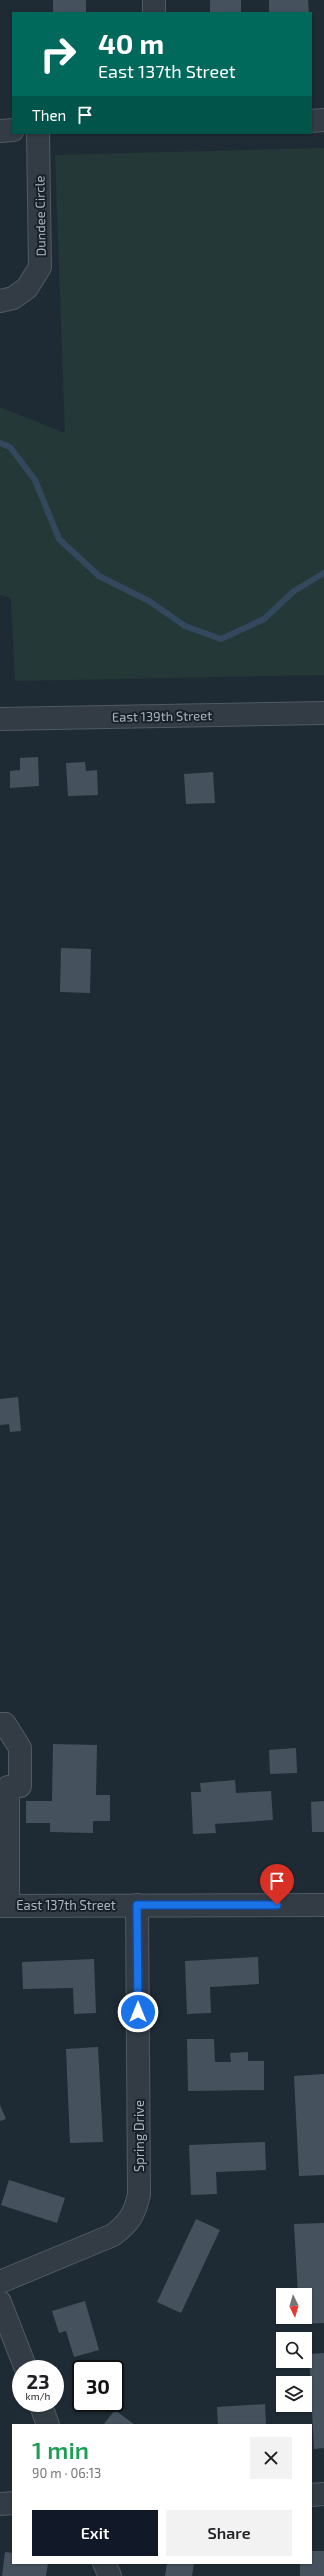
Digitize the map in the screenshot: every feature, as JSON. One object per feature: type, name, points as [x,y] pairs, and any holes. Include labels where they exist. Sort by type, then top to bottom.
[{"type":"street","points":[[154,0],[154,12]]},
{"type":"street","points":[[312,120],[324,120]]},
{"type":"street","points":[[0,131],[12,130]]},
{"type":"street","name":"Dundee Circle","points":[[0,301],[13,298],[27,288],[40,267],[38,134]]},
{"type":"street","name":"East 139th Street","points":[[0,719],[324,712]]},
{"type":"street","points":[[0,1724],[5,1724],[20,1748],[20,1786],[8,1787],[4,1837],[4,1906]]},
{"type":"street","name":"Spring Drive","points":[[0,2282],[113,2235],[127,2225],[136,2211],[139,2194],[137,1905]]},
{"type":"street","name":"East 137th Street","points":[[4,1906],[324,1905]]},
{"type":"street","points":[[0,2302],[23,2360]]},
{"type":"street","points":[[43,2412],[48,2424]]},
{"type":"street","points":[[312,2494],[324,2494]]},
{"type":"street","points":[[0,2504],[12,2503]]},
{"type":"street","points":[[104,2564],[110,2576]]},
{"type":"green space","points":[[324,148],[324,675],[15,681],[11,598],[0,595],[0,407],[65,433],[55,155]]},
{"type":"building","points":[[53,0],[86,0],[86,12],[53,12]]},
{"type":"building","points":[[210,0],[241,0],[241,12],[210,12]]},
{"type":"building","points":[[269,0],[308,0],[309,12],[269,12]]},
{"type":"building","points":[[38,757],[39,786],[10,788],[10,771],[20,770],[20,758]]},
{"type":"building","points":[[85,762],[86,771],[97,770],[98,795],[68,796],[66,763]]},
{"type":"building","points":[[213,772],[215,803],[186,804],[184,774]]},
{"type":"building","points":[[61,948],[91,949],[90,993],[60,992]]},
{"type":"building","points":[[18,1397],[21,1431],[10,1432],[9,1424],[0,1425],[0,1399]]},
{"type":"building","points":[[53,1744],[97,1745],[96,1795],[110,1795],[110,1821],[93,1821],[93,1833],[50,1832],[50,1823],[26,1823],[26,1801],[52,1801]]},
{"type":"building","points":[[296,1748],[297,1773],[270,1774],[269,1750]]},
{"type":"building","points":[[235,1780],[236,1793],[271,1791],[273,1820],[215,1824],[216,1833],[193,1834],[191,1792],[201,1792],[200,1783]]},
{"type":"building","points":[[324,1801],[324,1832],[312,1832],[311,1802]]},
{"type":"building","points":[[258,1957],[259,1984],[210,1987],[211,2013],[187,2014],[185,1961]]},
{"type":"building","points":[[94,1959],[96,2013],[74,2014],[73,1988],[23,1989],[22,1962]]},
{"type":"building","points":[[187,2039],[214,2039],[215,2062],[231,2062],[230,2053],[248,2052],[248,2061],[264,2061],[264,2090],[188,2091]]},
{"type":"building","points":[[98,2047],[103,2142],[70,2143],[66,2049]]},
{"type":"building","points":[[324,2074],[324,2175],[299,2176],[294,2076]]},
{"type":"building","points":[[0,2105],[6,2119],[0,2121]]},
{"type":"building","points":[[265,2142],[266,2170],[216,2172],[217,2194],[191,2195],[189,2145]]},
{"type":"building","points":[[9,2180],[65,2198],[57,2223],[1,2205]]},
{"type":"building","points":[[196,2219],[220,2230],[181,2313],[157,2302]]},
{"type":"building","points":[[324,2223],[324,2323],[312,2323],[312,2288],[298,2288],[294,2224]]},
{"type":"building","points":[[85,2301],[99,2350],[74,2357],[66,2331],[59,2333],[52,2311]]},
{"type":"building","points":[[324,2353],[324,2448],[314,2449],[312,2376],[310,2376],[310,2368],[312,2368],[312,2354]]},
{"type":"building","points":[[265,2404],[266,2424],[218,2424],[217,2407]]},
{"type":"building","points":[[113,2412],[118,2412],[134,2424],[104,2424]]},
{"type":"building","points":[[312,2551],[324,2551],[324,2576],[300,2576],[300,2564],[312,2564]]},
{"type":"building","points":[[5,2552],[12,2553],[12,2564],[48,2564],[46,2576],[2,2576]]},
{"type":"building","points":[[167,2564],[194,2564],[192,2576],[165,2576]]},
{"type":"waterway","points":[[0,443],[10,447],[35,480],[59,539],[99,576],[149,601],[185,626],[221,639],[264,619],[294,591],[324,573]]},
{"type":"route","points":[[138,2012],[137,1905],[277,1905]]}]
